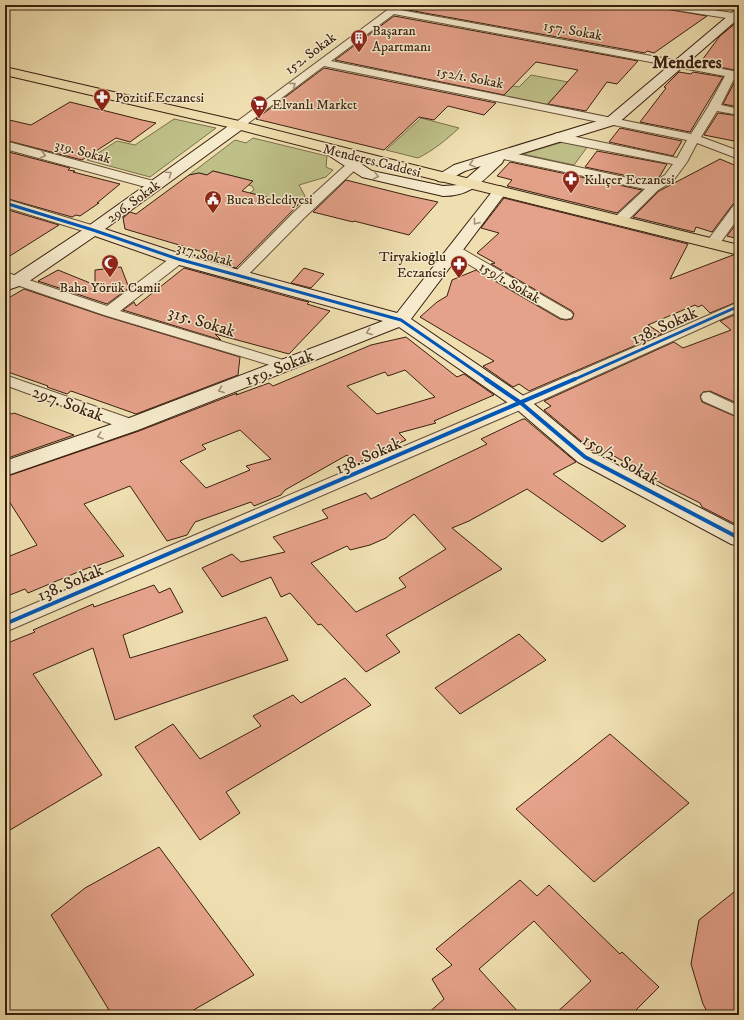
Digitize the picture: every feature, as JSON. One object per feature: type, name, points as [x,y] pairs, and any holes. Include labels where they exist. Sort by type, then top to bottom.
[{"type":"main road","name":"Menderes Caddesi","points":[[5,71],[239,125],[330,150],[713,242],[739,250]]},
{"type":"street","points":[[663,5],[737,15]]},
{"type":"street","name":"152. Sokak","points":[[239,125],[396,8]]},
{"type":"street","name":"157. Sokak","points":[[396,8],[735,74]]},
{"type":"street","points":[[443,178],[458,168],[612,121],[678,63],[737,15]]},
{"type":"street","name":"152/1. Sokak","points":[[323,63],[694,138],[736,151]]},
{"type":"street","points":[[620,220],[654,187],[669,178],[681,162],[694,138],[735,74]]},
{"type":"street","points":[[714,107],[739,112]]},
{"type":"street","name":"296. Sokak","points":[[10,281],[93,230],[153,185],[239,125]]},
{"type":"street","points":[[557,137],[681,162]]},
{"type":"street","name":"319. Sokak","points":[[5,144],[153,185]]},
{"type":"street","points":[[330,150],[367,174],[443,192],[464,188],[503,155]]},
{"type":"street","points":[[503,155],[654,187]]},
{"type":"street","points":[[240,275],[299,215],[353,165]]},
{"type":"street","points":[[401,320],[500,191]]},
{"type":"street","name":"317. Sokak","points":[[5,203],[93,230],[178,259],[401,320]]},
{"type":"street","points":[[713,242],[739,208]]},
{"type":"street","name":"159/1. Sokak","points":[[454,250],[566,315]]},
{"type":"street","points":[[109,312],[178,259]]},
{"type":"street","name":"315. Sokak","points":[[10,281],[285,365]]},
{"type":"street","name":"138. Sokak","points":[[5,624],[521,403],[739,306]]},
{"type":"street","name":"159. Sokak","points":[[5,469],[130,425],[401,320]]},
{"type":"street","name":"159/2. Sokak","points":[[401,320],[521,403],[585,457],[739,538]]},
{"type":"street","name":"297. Sokak","points":[[5,380],[130,425]]},
{"type":"street","points":[[709,397],[739,412]]},
{"type":"green space","points":[[531,75],[568,82],[547,105],[487,93],[498,83],[519,87]]},
{"type":"green space","points":[[421,118],[459,128],[440,144],[418,158],[386,150]]},
{"type":"green space","points":[[174,119],[216,128],[150,177],[87,160],[117,141],[135,145]]},
{"type":"green space","points":[[253,138],[327,156],[326,167],[333,170],[326,177],[299,185],[305,196],[298,205],[250,193],[254,190],[252,186],[248,185],[252,181],[213,171],[207,175],[199,173],[189,175],[235,140],[246,143]]},
{"type":"green space","points":[[563,142],[588,146],[574,165],[523,154]]},
{"type":"building","points":[[406,5],[643,5],[707,16],[654,53],[647,51],[645,53],[403,9]]},
{"type":"building","points":[[394,16],[638,61],[617,84],[607,82],[586,111],[548,104],[578,70],[536,62],[504,95],[335,60]]},
{"type":"building","points":[[738,21],[739,62],[734,70],[700,63],[719,37]]},
{"type":"building","points":[[324,68],[496,103],[484,115],[448,106],[434,120],[419,117],[384,150],[256,119]]},
{"type":"building","points":[[679,72],[691,74],[693,72],[723,77],[690,132],[640,122],[666,88],[664,87]]},
{"type":"building","points":[[734,83],[739,84],[739,107],[723,104]]},
{"type":"building","points":[[70,102],[156,123],[130,142],[116,138],[82,160],[5,140],[5,119],[31,125]]},
{"type":"building","points":[[718,113],[739,116],[739,142],[704,135]]},
{"type":"building","points":[[620,128],[682,141],[673,156],[609,142]]},
{"type":"building","points":[[5,151],[70,168],[68,170],[75,171],[73,172],[120,184],[97,203],[99,203],[80,216],[76,215],[72,217],[5,198]]},
{"type":"building","points":[[597,151],[667,164],[660,176],[652,181],[585,167]]},
{"type":"building","points":[[720,159],[739,167],[739,203],[733,204],[712,232],[696,227],[694,232],[633,217],[659,191]]},
{"type":"building","points":[[510,162],[642,190],[617,213],[507,186],[512,180],[497,176]]},
{"type":"building","name":"Buca Belediyesi","points":[[213,171],[253,181],[242,191],[298,205],[236,268],[197,257],[203,252],[125,229],[123,218],[130,212],[136,214],[189,175],[199,173],[207,175]]},
{"type":"building","points":[[346,180],[438,202],[409,235],[313,212]]},
{"type":"building","points":[[504,198],[688,244],[670,279],[733,255],[739,256],[739,301],[710,313],[702,305],[698,307],[695,305],[648,325],[662,334],[529,391],[519,384],[513,387],[483,366],[494,361],[420,317],[437,302],[447,296],[452,280],[476,270],[560,319],[572,319],[574,314],[572,311],[491,264],[495,263],[477,253],[499,233],[481,228]]},
{"type":"building","points":[[5,209],[59,225],[5,259]]},
{"type":"building","points":[[739,220],[739,239],[727,236]]},
{"type":"building","points":[[121,267],[129,288],[107,304],[38,281],[58,270],[95,285],[95,270]]},
{"type":"building","points":[[184,268],[309,302],[307,304],[330,311],[289,354],[215,334],[221,340],[123,310],[134,302],[136,306]]},
{"type":"building","points":[[304,268],[324,274],[311,288],[291,283]]},
{"type":"building","points":[[24,289],[104,316],[240,357],[238,375],[136,414],[71,391],[67,394],[5,371],[5,300]]},
{"type":"building","points":[[739,313],[739,404],[710,391],[703,392],[700,396],[702,402],[739,418],[739,526],[702,507],[700,503],[664,485],[602,449],[596,452],[593,451],[544,410],[551,406],[544,401],[674,342],[683,348],[731,330],[720,321]]},
{"type":"building","points":[[406,337],[457,377],[464,374],[494,395],[434,421],[436,423],[399,433],[406,440],[355,464],[347,455],[285,490],[281,495],[254,506],[251,502],[195,522],[187,535],[167,541],[130,486],[84,504],[124,556],[91,568],[90,567],[28,593],[25,589],[5,597],[5,558],[37,545],[5,495],[5,477],[139,431],[237,393],[236,395],[269,383],[273,386],[371,345]],"holes":[[[405,370],[435,397],[377,414],[347,386],[385,372],[388,376]],[[240,430],[271,459],[246,466],[250,470],[206,488],[180,461],[206,449],[202,445]]]},
{"type":"building","points":[[5,411],[12,414],[14,413],[74,435],[5,459]]},
{"type":"building","points":[[525,419],[576,462],[553,474],[626,526],[602,542],[527,489],[469,521],[452,528],[502,569],[386,635],[400,652],[366,672],[321,624],[318,625],[290,593],[281,597],[271,577],[222,597],[202,568],[232,554],[241,562],[285,552],[273,537],[328,518],[322,510],[366,493],[371,499],[487,444],[481,439]],"holes":[[[414,514],[446,549],[399,578],[406,587],[356,612],[311,563],[347,546],[350,550],[370,545],[386,538]]]},
{"type":"building","points":[[154,585],[159,593],[170,588],[183,612],[123,635],[130,658],[266,617],[288,660],[115,720],[93,648],[33,674],[102,775],[5,833],[5,644],[35,632],[33,630],[93,604],[94,607]]},
{"type":"building","points":[[519,634],[546,660],[460,714],[435,688]]},
{"type":"building","points":[[345,678],[371,705],[226,792],[240,813],[200,840],[135,747],[173,724],[200,759],[261,726],[253,716],[293,695],[301,703]]},
{"type":"building","points":[[610,734],[689,803],[594,882],[516,809]]},
{"type":"building","points":[[159,847],[254,975],[185,1015],[112,1015],[51,915],[85,888]]},
{"type":"building","points":[[520,880],[537,896],[549,885],[620,954],[622,952],[659,987],[631,1015],[554,1015],[591,981],[534,921],[479,969],[521,1015],[426,1015],[444,999],[432,979],[452,965],[436,949]]},
{"type":"building","points":[[739,888],[739,1015],[709,1015],[703,1004],[691,964],[699,920]]},
{"type":"cycle path","points":[[5,203],[93,230],[178,259],[401,320],[521,403],[585,457],[739,538]]},
{"type":"cycle path","points":[[5,624],[521,403],[739,306]]},
{"type":"place","name":"Başaran Apartmanı","points":[[359,53]]},
{"type":"place","name":"Pozitif Eczanesi","points":[[102,112]]},
{"type":"place","name":"Elvanlı Market","points":[[259,119]]},
{"type":"place","name":"Kılıçer Eczanesi","points":[[571,194]]},
{"type":"place","name":"Buca Belediyesi","points":[[213,214]]},
{"type":"place","name":"Baha Yörük Camii","points":[[110,278]]},
{"type":"place","name":"Tiryakioğlu Eczanesi","points":[[459,279]]},
{"type":"district","name":"Menderes","points":[[687,62]]}]
